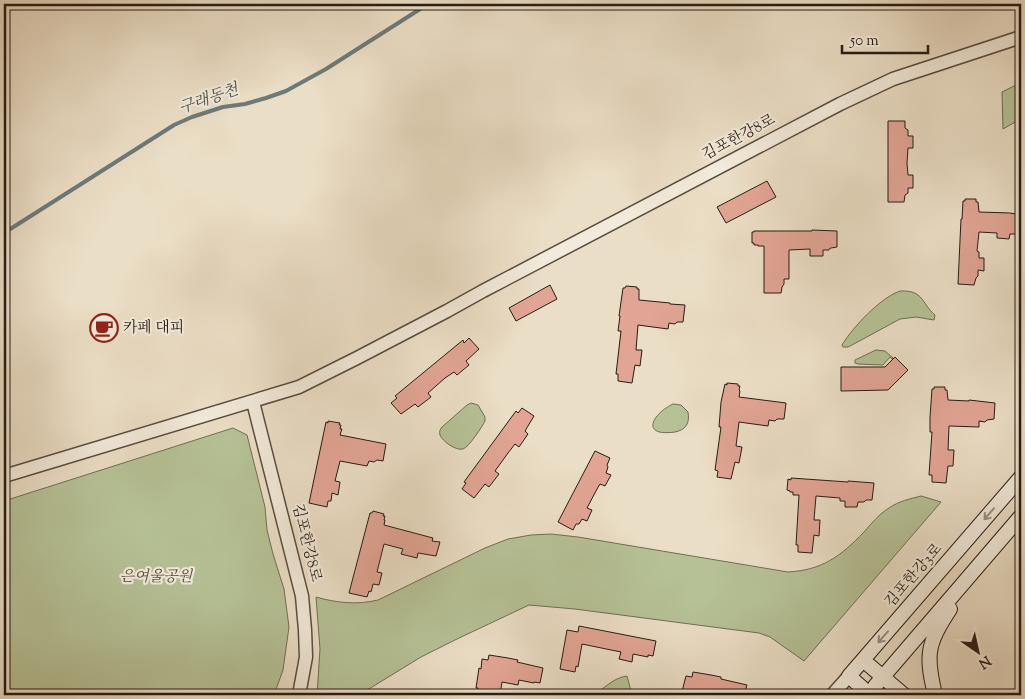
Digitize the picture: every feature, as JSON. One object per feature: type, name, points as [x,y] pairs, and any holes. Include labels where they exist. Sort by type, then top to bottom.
[{"type":"main road","name":"김포한강3로","points":[[848,676],[1021,477]]},
{"type":"main road","points":[[873,690],[1021,516]]},
{"type":"main road","points":[[935,695],[930,675],[930,651],[938,628],[976,568]]},
{"type":"main road","points":[[863,660],[873,690]]},
{"type":"main road","points":[[848,676],[873,690],[904,695]]},
{"type":"street","name":"김포한강8로","points":[[4,476],[299,387],[840,104],[893,79],[1021,37]]},
{"type":"street","name":"김포한강8로","points":[[253,402],[302,596],[306,658],[300,695]]},
{"type":"street","name":"김포한강3로","points":[[832,695],[848,676]]},
{"type":"green space","points":[[1021,84],[1021,107],[1017,121],[1003,129],[1002,92]]},
{"type":"green space","points":[[900,291],[908,291],[918,295],[935,315],[934,320],[916,317],[900,319],[848,347],[843,347],[842,345],[847,338],[876,306]]},
{"type":"green space","points":[[876,350],[885,351],[893,358],[890,357],[883,365],[855,363],[855,360]]},
{"type":"green space","points":[[471,403],[478,405],[485,417],[485,421],[469,445],[460,449],[443,440],[440,431],[442,427]]},
{"type":"green space","points":[[673,404],[681,405],[688,412],[686,425],[682,430],[675,432],[664,433],[657,431],[653,428],[655,419]]},
{"type":"green space","name":"은여울공원","points":[[233,428],[247,435],[265,507],[267,530],[284,589],[289,627],[283,670],[274,695],[4,695],[4,501]]},
{"type":"green space","points":[[921,496],[941,502],[804,661],[770,637],[759,633],[575,609],[529,605],[421,657],[359,695],[317,695],[320,649],[316,597],[347,603],[378,600],[485,548],[508,539],[531,535],[551,534],[578,537],[788,572],[800,571],[830,561],[847,549],[885,510],[901,502]]},
{"type":"green space","points":[[627,676],[632,695],[592,695],[613,681]]},
{"type":"building","points":[[888,121],[905,121],[908,136],[913,136],[913,148],[908,148],[907,163],[908,175],[913,175],[913,188],[908,188],[904,202],[888,202]]},
{"type":"building","points":[[767,181],[776,197],[726,223],[717,207]]},
{"type":"building","points":[[965,199],[976,199],[979,212],[1021,215],[1021,232],[1010,234],[1009,239],[997,238],[997,233],[979,232],[977,251],[979,252],[979,258],[984,258],[984,271],[978,270],[978,276],[974,285],[958,284],[961,219],[963,201]]},
{"type":"building","points":[[837,231],[837,247],[823,250],[823,256],[810,256],[810,249],[789,250],[789,279],[784,279],[781,293],[764,293],[764,246],[752,243],[752,232]]},
{"type":"building","points":[[550,285],[557,299],[516,321],[509,308]]},
{"type":"building","points":[[626,286],[639,289],[639,300],[685,305],[683,322],[669,323],[668,329],[638,325],[636,350],[642,350],[640,366],[635,365],[632,383],[618,381],[618,374],[616,374],[621,331],[618,331],[619,316],[623,288]]},
{"type":"building","points":[[469,338],[479,349],[466,361],[469,365],[457,375],[454,372],[445,378],[428,393],[431,397],[418,407],[415,404],[401,414],[391,403],[397,398],[395,396],[463,340],[464,343]]},
{"type":"building","points":[[895,357],[908,370],[888,390],[841,391],[841,367],[885,367]]},
{"type":"building","points":[[727,383],[740,386],[739,397],[786,403],[784,419],[769,420],[768,426],[739,422],[736,446],[742,447],[739,463],[735,462],[731,479],[717,477],[718,471],[715,470],[721,427],[719,427],[721,402],[725,384],[727,385]]},
{"type":"building","points":[[934,387],[945,387],[948,400],[995,403],[994,419],[985,422],[979,421],[979,427],[949,426],[948,450],[954,450],[953,466],[948,466],[946,483],[932,482],[932,475],[929,475],[932,432],[930,432],[930,417],[932,389]]},
{"type":"building","points":[[522,408],[534,416],[525,431],[528,434],[519,447],[515,444],[508,453],[495,471],[499,474],[489,487],[485,484],[474,498],[462,489],[466,483],[464,482],[516,411],[518,413]]},
{"type":"building","points":[[328,421],[340,423],[340,429],[342,429],[340,435],[386,444],[383,461],[369,461],[367,466],[340,461],[335,481],[340,482],[338,495],[332,493],[331,501],[328,501],[327,507],[309,503],[326,422],[328,423]]},
{"type":"building","points":[[595,451],[610,458],[606,473],[611,475],[605,486],[600,484],[587,508],[592,510],[587,521],[582,519],[573,530],[558,522]]},
{"type":"building","points":[[791,478],[874,483],[872,500],[858,502],[857,507],[845,507],[845,501],[840,501],[840,498],[816,496],[814,520],[820,520],[819,536],[814,535],[812,553],[798,552],[798,545],[796,545],[799,495],[793,495],[793,492],[787,490],[788,479],[791,480]]},
{"type":"building","points":[[373,511],[384,514],[384,525],[433,538],[432,541],[440,542],[436,556],[418,553],[417,558],[401,554],[403,549],[384,544],[377,572],[382,573],[379,585],[373,584],[371,592],[369,591],[367,597],[349,593],[370,513]]},
{"type":"building","points":[[579,626],[656,641],[653,656],[633,654],[632,662],[619,659],[621,652],[582,644],[578,667],[576,666],[575,672],[560,669],[567,630],[578,632]]},
{"type":"building","points":[[489,655],[518,660],[517,662],[543,668],[540,683],[519,680],[518,685],[502,682],[500,695],[476,695],[479,668],[481,669],[482,659],[488,660]]},
{"type":"building","points":[[693,672],[721,677],[721,679],[747,685],[744,695],[681,695],[686,676],[692,677]]},
{"type":"waterway","name":"구래동천","points":[[4,233],[174,125],[223,107],[245,104],[286,91],[326,69],[428,4]]},
{"type":"place","name":"카페 대피","points":[[104,328]]}]
